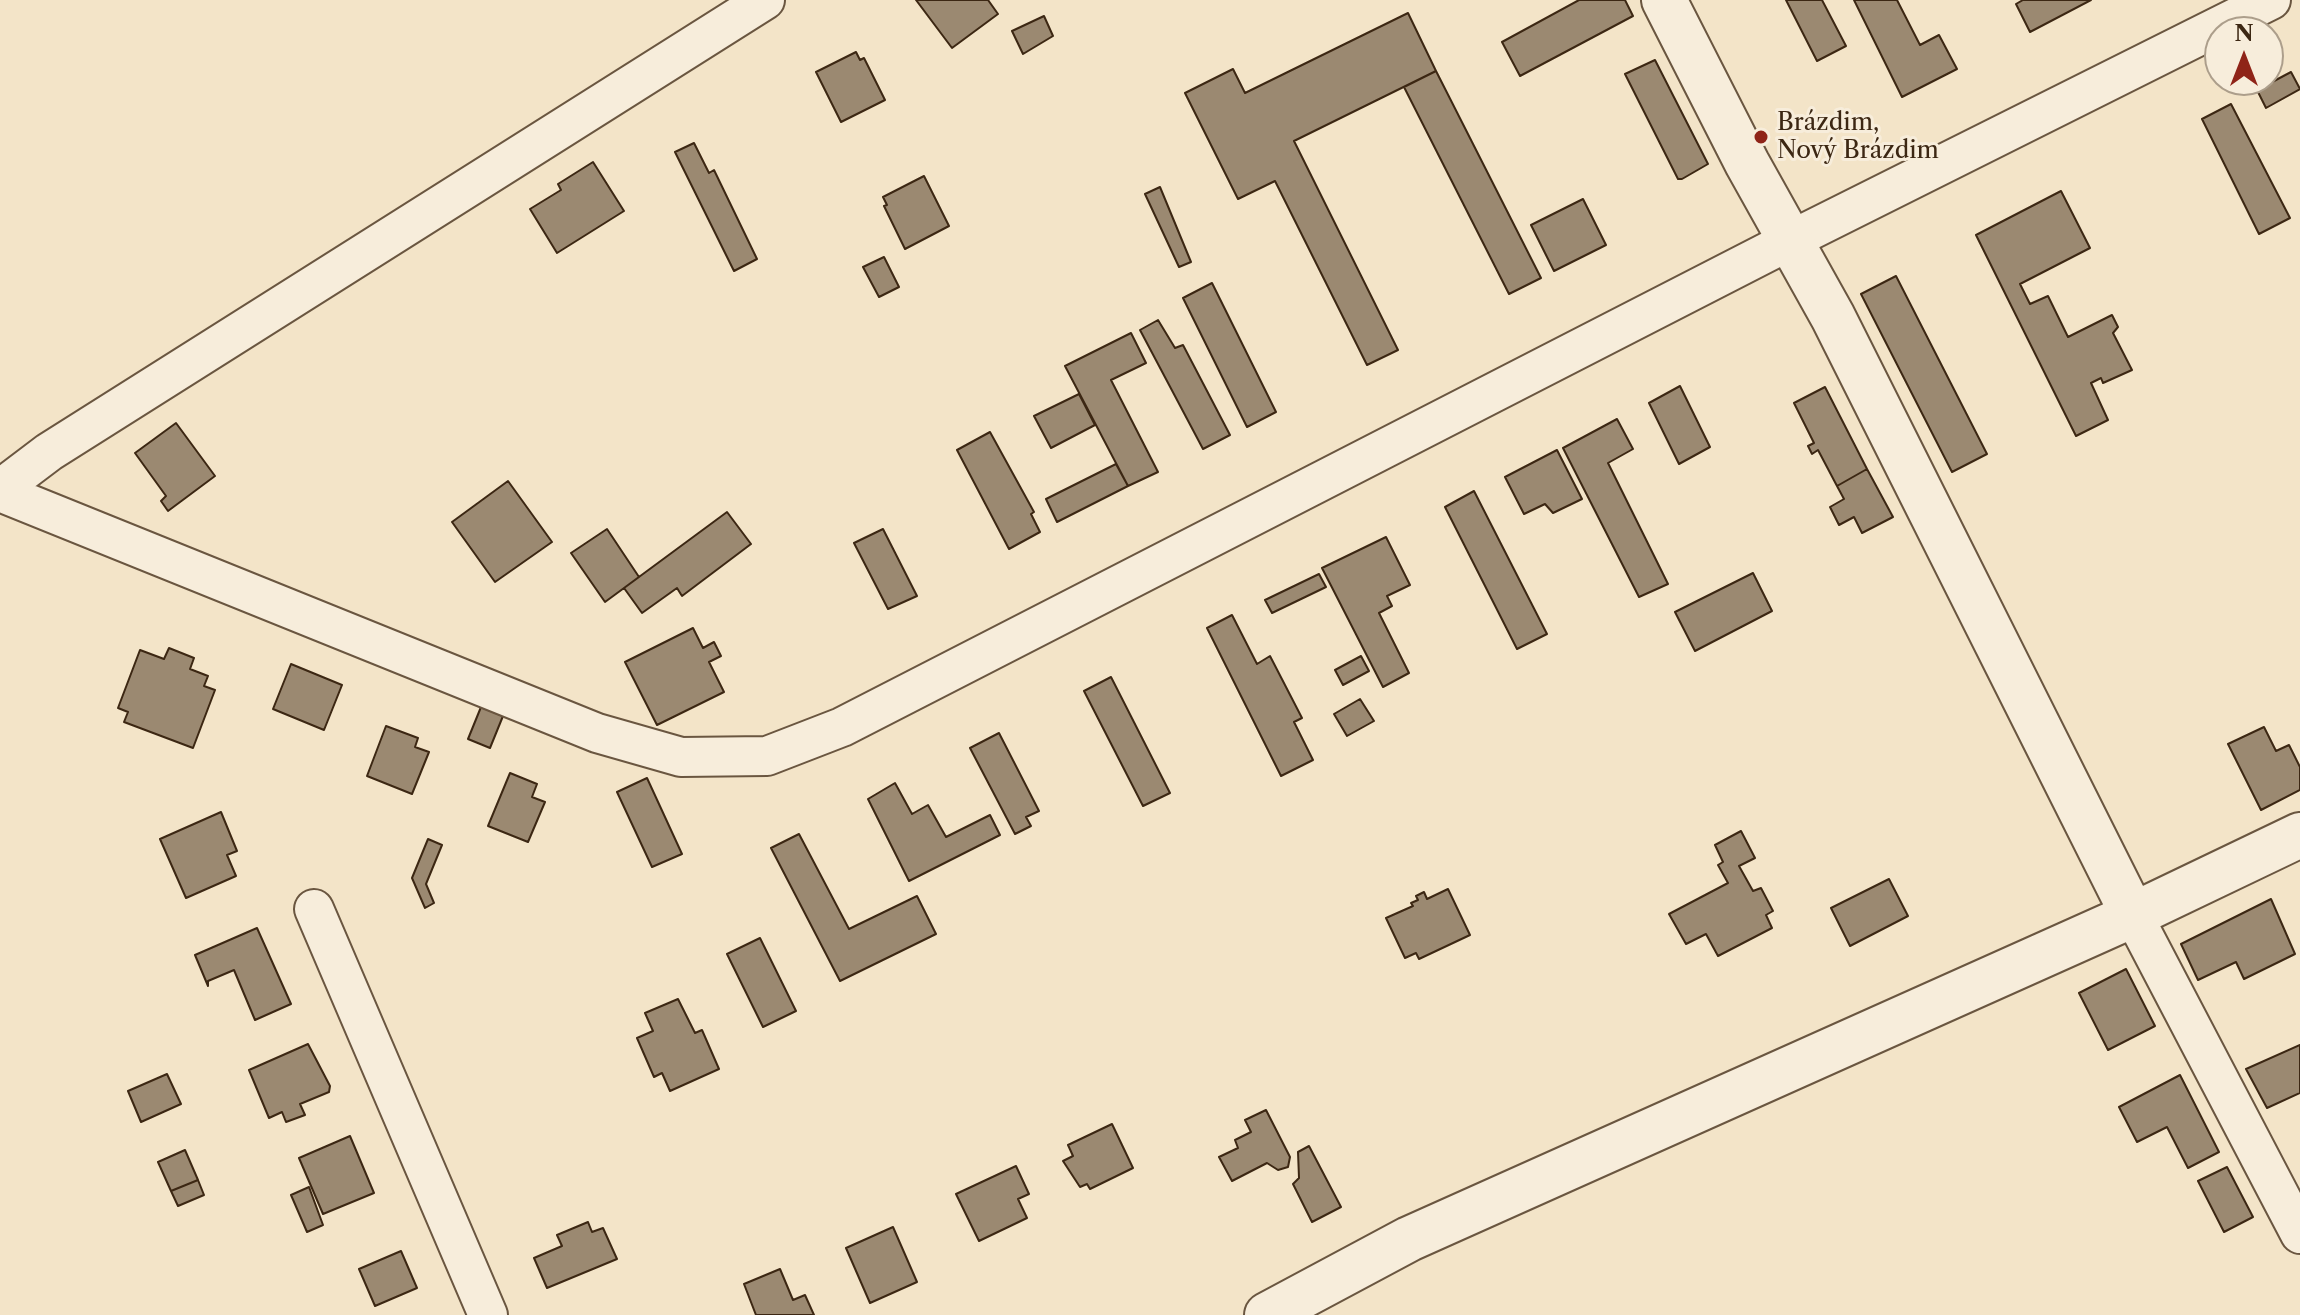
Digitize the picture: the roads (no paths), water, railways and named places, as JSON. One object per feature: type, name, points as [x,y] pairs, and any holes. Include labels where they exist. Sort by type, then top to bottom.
[{"type":"street","points":[[0,490],[63,443],[765,0]]},
{"type":"street","points":[[1664,0],[1747,163],[1848,345],[2133,915],[2300,1234]]},
{"type":"street","points":[[0,490],[597,733],[681,757],[767,756],[842,727],[1791,240],[2271,0]]},
{"type":"street","points":[[1267,1315],[1409,1239],[2133,915],[2300,835]]},
{"type":"street","points":[[314,909],[488,1315]]},
{"type":"place","name":"Brázdim, Nový Brázdim","points":[[1761,137]]}]
